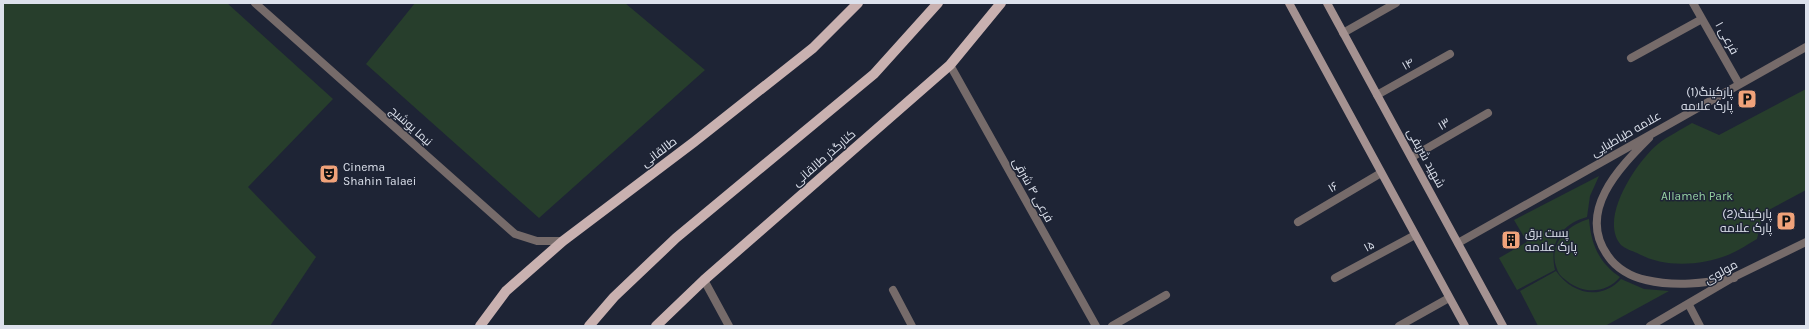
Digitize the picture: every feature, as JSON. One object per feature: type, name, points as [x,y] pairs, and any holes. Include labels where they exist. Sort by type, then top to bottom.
[{"type":"main road","name":"طالقانی","points":[[480,326],[506,291],[563,241],[694,142],[813,48],[858,3]]},
{"type":"main road","points":[[589,326],[614,297],[676,238],[874,74],[938,3]]},
{"type":"main road","name":"کنارگذر طالقانی","points":[[656,326],[704,280],[950,65],[1001,3]]},
{"type":"main road","points":[[1289,3],[1465,326]]},
{"type":"main road","name":"شهید شریفی","points":[[1327,3],[1503,326]]},
{"type":"street","name":"نیما یوشیج","points":[[255,3],[515,234],[537,241],[563,241]]},
{"type":"street","points":[[1343,33],[1396,3]]},
{"type":"street","name":"فرعی ۱","points":[[1693,3],[1739,84]]},
{"type":"street","points":[[1631,58],[1702,19]]},
{"type":"street","name":"علامه طباطبایی","points":[[1458,243],[1656,130],[1806,47]]},
{"type":"street","name":"۱۴","points":[[1377,95],[1450,54]]},
{"type":"street","name":"فرعی ۴ شرقی","points":[[950,65],[1096,326]]},
{"type":"street","name":"۱۳","points":[[1412,157],[1488,113]]},
{"type":"street","points":[[1656,130],[1626,161],[1610,181],[1599,205],[1598,234],[1604,251],[1613,264],[1644,280],[1694,284],[1734,278]]},
{"type":"street","name":"۱۶","points":[[1298,222],[1381,173]]},
{"type":"street","name":"۱۵","points":[[1335,278],[1415,235]]},
{"type":"street","name":"مولوی","points":[[1650,326],[1734,278],[1806,242]]},
{"type":"street","points":[[704,280],[729,326]]},
{"type":"street","points":[[893,290],[912,326]]},
{"type":"street","points":[[1112,326],[1166,295]]},
{"type":"street","points":[[1399,326],[1449,298]]},
{"type":"street","points":[[1689,305],[1700,326]]},
{"type":"green space","points":[[3,3],[227,3],[333,99],[248,187],[316,257],[270,326],[3,326]]},
{"type":"green space","points":[[415,3],[625,3],[705,70],[539,218],[366,64]]},
{"type":"green space","name":"Allameh Park","points":[[1806,89],[1806,190],[1763,213],[1757,239],[1732,253],[1717,259],[1682,264],[1647,258],[1621,245],[1615,234],[1614,221],[1617,206],[1623,191],[1640,163],[1658,144],[1692,123],[1719,135]]},
{"type":"green space","points":[[1599,176],[1590,196],[1587,217],[1570,224],[1559,236],[1554,251],[1555,270],[1517,290],[1499,258],[1527,242],[1514,220]]},
{"type":"green space","points":[[1589,219],[1592,237],[1597,252],[1607,266],[1620,277],[1608,287],[1594,290],[1580,288],[1567,281],[1558,273],[1555,260],[1557,244],[1561,237],[1573,226]]},
{"type":"green space","points":[[1556,271],[1570,285],[1587,292],[1605,290],[1613,286],[1621,279],[1644,289],[1669,291],[1605,326],[1538,326],[1520,291]]},
{"type":"place","name":"پارکینگ(1) پارک علامه","points":[[1747,99]]},
{"type":"place","name":"Cinema Shahin Talaei","points":[[329,174]]},
{"type":"place","name":"پارکینگ(2) پارک علامه","points":[[1786,221]]},
{"type":"place","name":"پست برق پارک علامه","points":[[1511,240]]}]
